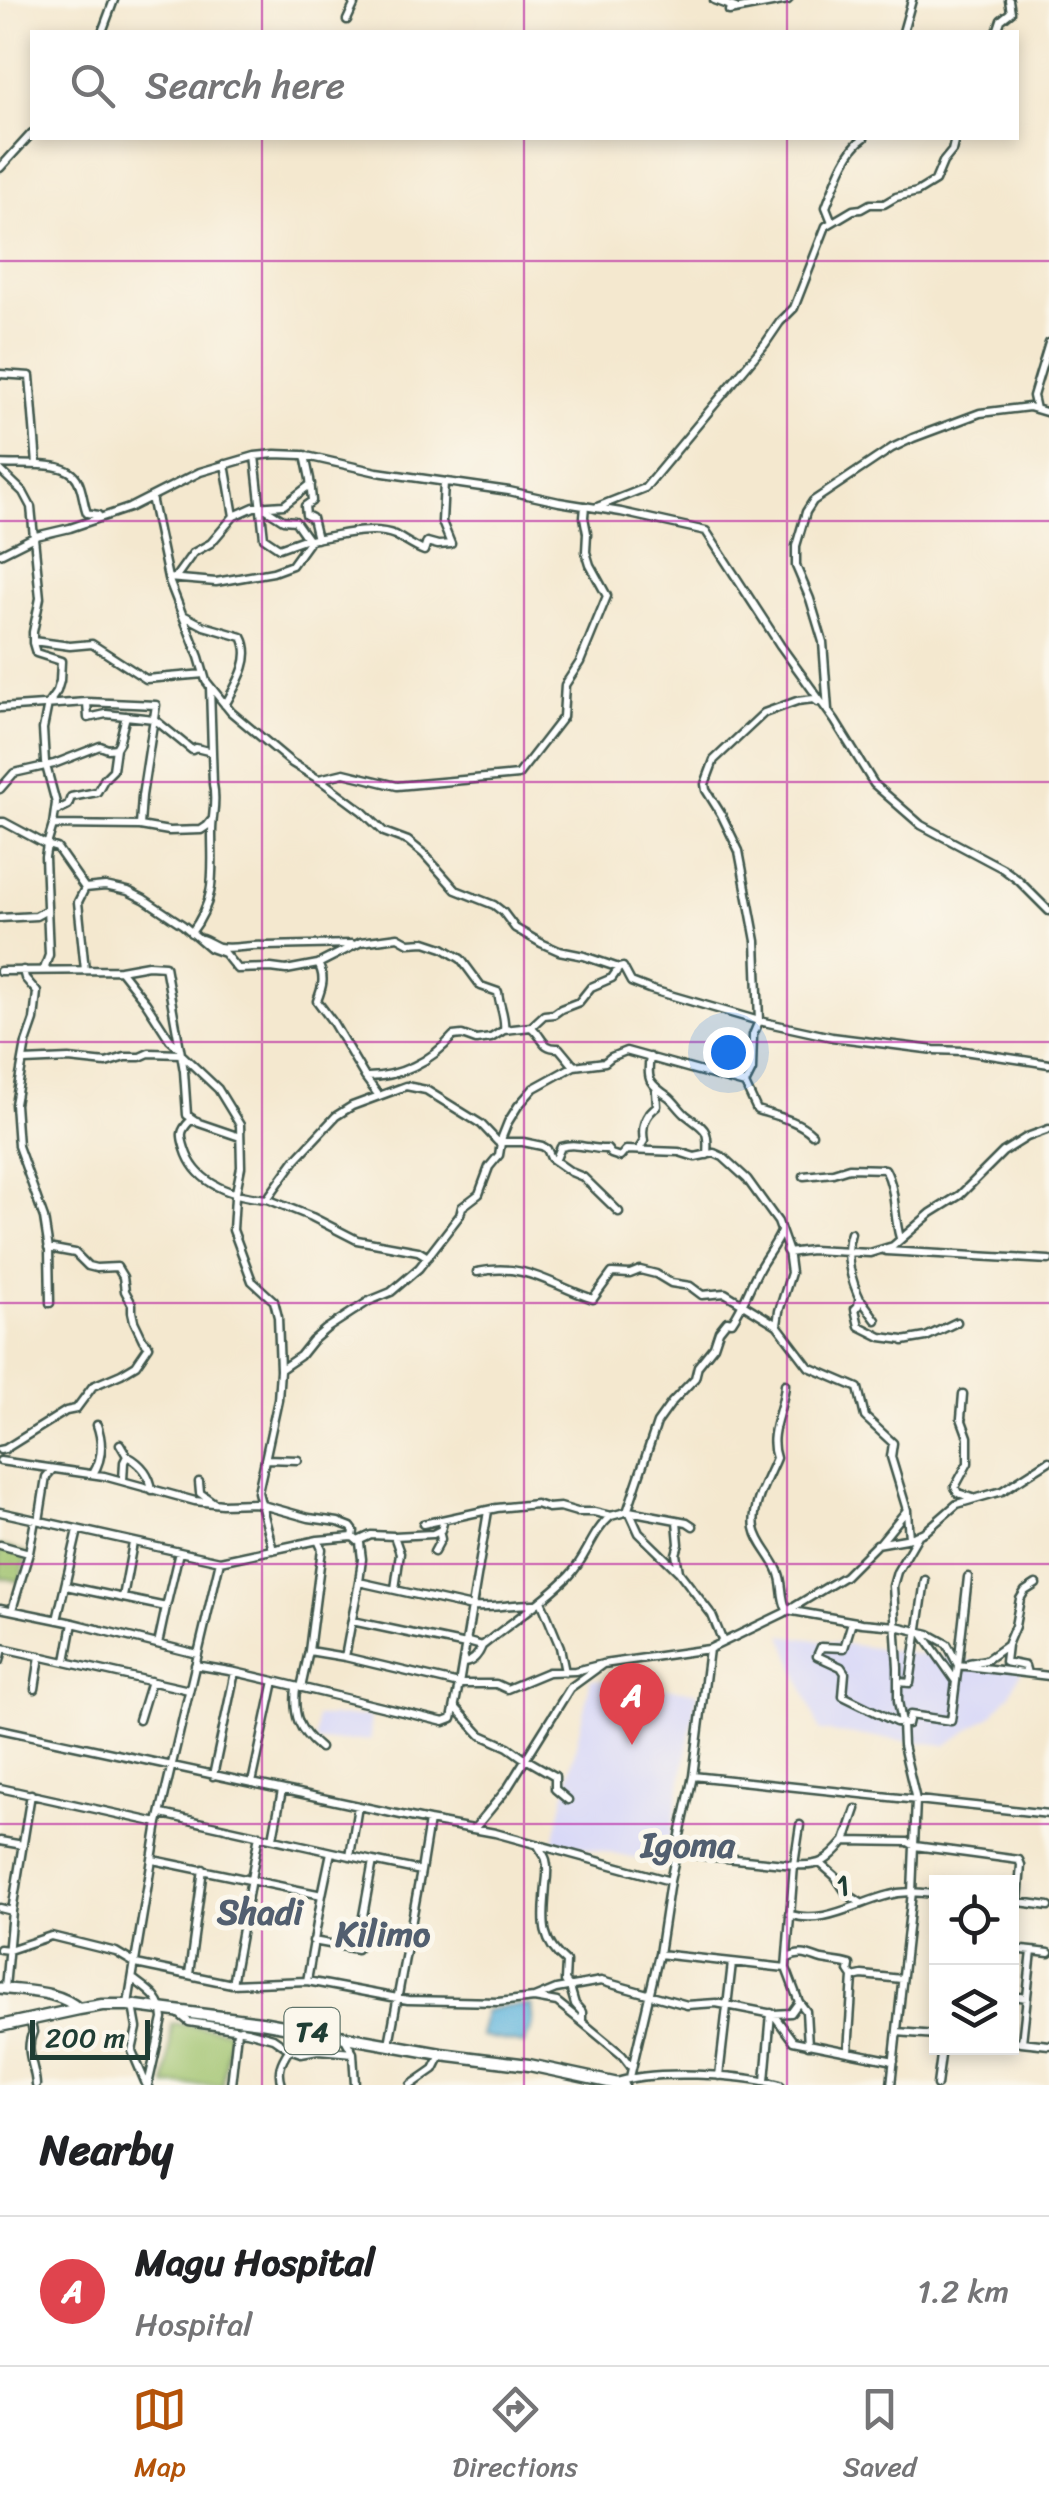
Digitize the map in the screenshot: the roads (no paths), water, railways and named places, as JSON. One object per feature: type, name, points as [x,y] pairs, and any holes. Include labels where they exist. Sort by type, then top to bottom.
[{"type":"highway","name":"T4","points":[[0,2026],[79,2008],[130,2006],[260,2022],[441,2054],[529,2065],[568,2079],[622,2082]]},
{"type":"main road","points":[[2,1988],[56,1995],[79,2008]]},
{"type":"street","points":[[103,30],[114,0]]},
{"type":"street","points":[[346,20],[354,4],[351,0]]},
{"type":"street","points":[[714,0],[742,9]]},
{"type":"street","points":[[729,11],[788,0]]},
{"type":"street","points":[[904,30],[912,0]]},
{"type":"street","points":[[998,30],[1001,20],[1011,12],[1009,0]]},
{"type":"street","points":[[0,168],[30,134]]},
{"type":"street","points":[[832,222],[826,207],[837,178],[855,143],[860,140]]},
{"type":"street","points":[[597,508],[644,488],[765,344],[794,308],[826,226],[853,210],[884,204],[935,181],[955,140]]},
{"type":"street","points":[[1036,410],[1033,396],[1049,344]]},
{"type":"street","points":[[0,374],[30,376],[37,466]]},
{"type":"street","points":[[831,716],[823,642],[796,566],[796,546],[813,501],[892,448],[980,413],[1030,407],[1049,413]]},
{"type":"street","points":[[0,554],[36,536],[70,528],[151,497],[200,472],[255,456],[304,456],[706,530],[874,784],[921,824],[1002,868],[1049,911]]},
{"type":"street","points":[[255,456],[264,538],[279,548],[356,532],[386,533],[424,552],[427,542],[451,544],[442,522],[444,482]]},
{"type":"street","points":[[171,579],[216,582],[292,565],[311,539],[312,518],[306,515],[305,506],[312,501],[311,484],[304,456]]},
{"type":"street","points":[[225,464],[234,516]]},
{"type":"street","points":[[0,467],[37,466],[70,471],[77,477],[88,513],[108,514]]},
{"type":"street","points":[[0,467],[31,507],[40,598],[33,641],[36,653],[60,660],[57,691],[48,704],[43,729],[56,803],[45,857],[49,955],[44,969]]},
{"type":"street","points":[[171,579],[234,516],[254,507],[284,505],[311,484]]},
{"type":"street","points":[[151,497],[183,615],[204,674],[225,705],[272,748],[362,811],[384,832],[408,840],[456,890],[494,905],[528,937],[558,951],[623,967],[631,982],[650,989],[759,1021],[832,1037],[1049,1064]]},
{"type":"street","points":[[262,506],[283,520],[296,520],[311,539]]},
{"type":"street","points":[[319,779],[344,773],[397,786],[518,775],[563,717],[564,686],[580,662],[607,596],[586,552],[586,506]]},
{"type":"street","points":[[183,615],[215,630],[242,636],[246,644],[242,672],[225,705]]},
{"type":"street","points":[[33,641],[70,646],[92,644],[146,679],[204,674]]},
{"type":"street","points":[[191,934],[206,911],[214,865],[216,799],[210,686]]},
{"type":"street","points":[[745,1084],[752,1070],[752,1035],[759,1021],[756,941],[736,845],[705,784],[714,760],[764,713],[796,701],[814,699],[824,706]]},
{"type":"street","points":[[87,702],[88,718],[106,714],[154,719],[192,750],[212,752]]},
{"type":"street","points":[[0,708],[87,702],[154,703],[140,826]]},
{"type":"street","points":[[56,812],[77,794],[97,792],[113,770],[126,716]]},
{"type":"street","points":[[0,789],[14,773],[47,766],[100,746],[116,748]]},
{"type":"street","points":[[53,826],[201,830],[214,816]]},
{"type":"street","points":[[2,820],[57,848],[85,888]]},
{"type":"street","points":[[85,888],[105,886],[128,891],[156,906],[210,948],[224,953],[237,970],[286,970],[318,964],[356,944]]},
{"type":"street","points":[[84,970],[78,902],[85,888]]},
{"type":"street","points":[[0,918],[36,916],[47,910]]},
{"type":"street","points":[[191,934],[228,948],[252,944],[356,944],[398,938],[409,943],[426,942],[462,959],[481,986],[498,992],[504,1030]]},
{"type":"street","points":[[318,964],[324,988],[317,1001],[379,1096]]},
{"type":"street","points":[[0,970],[165,966],[184,1071],[187,1116],[240,1137]]},
{"type":"street","points":[[365,1077],[383,1078],[402,1071],[445,1047],[454,1036],[476,1040],[491,1038],[504,1030],[531,1027],[544,1015],[579,1002],[590,986],[612,978],[620,968]]},
{"type":"street","points":[[23,970],[37,992],[15,1104],[18,1146],[44,1218],[50,1303]]},
{"type":"street","points":[[120,970],[170,1040],[218,1089],[240,1125],[241,1167],[232,1215]]},
{"type":"street","points":[[531,1027],[546,1047],[559,1048],[574,1066]]},
{"type":"street","points":[[24,1060],[69,1059],[106,1064],[125,1057],[180,1051]]},
{"type":"street","points":[[280,1370],[326,1329],[392,1292],[428,1257],[462,1207],[478,1194],[489,1167],[498,1158],[514,1113],[534,1088],[574,1066],[605,1062],[626,1051],[745,1084],[758,1110],[804,1127],[812,1134]]},
{"type":"street","points":[[638,1150],[644,1142],[646,1116],[656,1106],[656,1091],[648,1073],[650,1057]]},
{"type":"street","points":[[267,1199],[296,1159],[336,1116],[406,1086],[426,1090],[481,1124],[498,1142],[542,1146],[555,1161],[583,1176],[619,1212]]},
{"type":"street","points":[[656,1091],[699,1122],[708,1140],[707,1155]]},
{"type":"street","points":[[197,1121],[190,1121],[181,1130],[180,1138],[187,1158],[201,1178],[235,1196],[267,1199],[357,1240],[418,1251],[428,1257]]},
{"type":"street","points":[[880,1251],[894,1246],[931,1213],[960,1195],[1003,1152],[1049,1129]]},
{"type":"street","points":[[555,1161],[561,1147],[571,1144],[608,1149],[620,1157],[626,1150],[723,1156],[747,1178],[781,1231],[790,1273],[778,1324]]},
{"type":"street","points":[[804,1176],[849,1168],[886,1169],[892,1182],[900,1238]]},
{"type":"street","points":[[226,1191],[233,1230],[252,1281],[274,1301],[279,1327],[278,1400],[258,1492],[272,1550]]},
{"type":"street","points":[[723,1642],[712,1616],[679,1572],[638,1532],[628,1512],[657,1423],[695,1378],[723,1324],[732,1322],[744,1304],[781,1231]]},
{"type":"street","points":[[851,1233],[847,1244],[856,1289],[876,1320]]},
{"type":"street","points":[[0,1450],[66,1410],[76,1409],[93,1386],[132,1368],[149,1346],[134,1321],[124,1277],[116,1267],[88,1266],[74,1254],[48,1248]]},
{"type":"street","points":[[788,1253],[880,1251],[1049,1260]]},
{"type":"street","points":[[477,1272],[537,1274],[593,1299],[612,1273],[640,1270],[690,1286],[702,1295],[724,1293],[778,1324],[809,1367],[858,1388],[864,1417],[893,1443],[891,1457],[907,1510],[908,1538]]},
{"type":"street","points":[[862,1301],[858,1300],[855,1309],[859,1326],[881,1337],[926,1338],[957,1322]]},
{"type":"street","points":[[785,1384],[784,1399],[774,1420],[772,1447],[776,1458],[762,1490],[754,1526],[780,1576],[782,1601],[787,1610]]},
{"type":"street","points":[[962,1394],[960,1418],[968,1437],[968,1463],[955,1487],[958,1493],[974,1499]]},
{"type":"street","points":[[92,1475],[104,1442],[97,1425]]},
{"type":"street","points":[[120,1444],[146,1470],[152,1490]]},
{"type":"street","points":[[10,1446],[11,1463]]},
{"type":"street","points":[[123,1482],[128,1456]]},
{"type":"street","points":[[265,1459],[298,1460]]},
{"type":"street","points":[[0,1460],[92,1475],[195,1501],[261,1504],[338,1522],[351,1527],[355,1539]]},
{"type":"street","points":[[309,1651],[459,1684],[496,1684],[507,1689],[548,1672],[575,1672],[603,1664],[709,1649],[845,1576],[877,1544],[926,1531],[957,1504],[1002,1491],[1049,1461]]},
{"type":"street","points":[[42,1468],[46,1477]]},
{"type":"street","points":[[12,1610],[46,1477],[53,1470]]},
{"type":"street","points":[[199,1482],[200,1493],[216,1503]]},
{"type":"street","points":[[423,1524],[536,1504],[611,1516],[628,1512],[694,1526]]},
{"type":"street","points":[[880,1544],[907,1510]]},
{"type":"street","points":[[195,1665],[444,1722],[452,1719],[488,1511]]},
{"type":"street","points":[[0,1512],[220,1561],[318,1540],[439,1531]]},
{"type":"street","points":[[464,1663],[570,1576],[611,1516]]},
{"type":"street","points":[[434,1552],[444,1520]]},
{"type":"street","points":[[677,1520],[679,1572]]},
{"type":"street","points":[[57,1620],[78,1530]]},
{"type":"street","points":[[891,2085],[912,1892],[916,1800],[898,1701],[893,1586],[919,1534]]},
{"type":"street","points":[[394,1536],[400,1553],[395,1589]]},
{"type":"street","points":[[345,1657],[362,1559],[360,1542],[355,1539]]},
{"type":"street","points":[[318,1540],[322,1549],[309,1651],[295,1699],[303,1734],[320,1748]]},
{"type":"street","points":[[123,1597],[134,1542]]},
{"type":"street","points":[[0,1546],[29,1553]]},
{"type":"street","points":[[158,1644],[179,1552]]},
{"type":"street","points":[[147,2085],[132,2051],[137,2028],[130,2006],[133,1979],[160,1819],[220,1561]]},
{"type":"street","points":[[852,1622],[844,1648],[820,1647],[817,1656],[845,1672],[843,1696],[902,1723],[908,1724],[910,1715],[951,1722],[968,1577]]},
{"type":"street","points":[[898,1682],[910,1683],[924,1580]]},
{"type":"street","points":[[359,1582],[472,1607],[539,1602]]},
{"type":"street","points":[[1005,1662],[1020,1599],[1036,1584]]},
{"type":"street","points":[[66,1586],[166,1607]]},
{"type":"street","points":[[539,1602],[560,1647],[564,1672]]},
{"type":"street","points":[[0,1608],[197,1654]]},
{"type":"street","points":[[787,1610],[919,1631],[947,1644],[958,1665]]},
{"type":"street","points":[[352,1622],[482,1646]]},
{"type":"street","points":[[66,1661],[73,1623]]},
{"type":"street","points":[[919,1631],[956,1681]]},
{"type":"street","points":[[986,1660],[1007,1644]]},
{"type":"street","points":[[0,1661],[2,1647],[189,1690]]},
{"type":"street","points":[[622,2082],[632,2068],[659,1954],[693,1776],[709,1649]]},
{"type":"street","points":[[35,1689],[40,1656]]},
{"type":"street","points":[[958,1665],[986,1660],[1005,1662],[1026,1666],[1027,1674]]},
{"type":"street","points":[[474,1828],[507,1790],[570,1688],[603,1664]]},
{"type":"street","points":[[958,1665],[1049,1676]]},
{"type":"street","points":[[213,1776],[235,1672]]},
{"type":"street","points":[[140,1720],[151,1681]]},
{"type":"street","points":[[252,1783],[274,1681]]},
{"type":"street","points":[[454,1707],[481,1735],[555,1776],[555,1788],[568,1800]]},
{"type":"street","points":[[0,1729],[474,1828],[670,1881]]},
{"type":"street","points":[[693,1776],[1049,1814]]},
{"type":"street","points":[[0,1788],[259,1835],[422,1871]]},
{"type":"street","points":[[274,1838],[282,1790]]},
{"type":"street","points":[[2,1988],[31,1794]]},
{"type":"street","points":[[350,1856],[358,1806]]},
{"type":"street","points":[[676,1853],[814,1866],[832,1857],[845,1841],[856,1809]]},
{"type":"street","points":[[389,2044],[430,1821]]},
{"type":"street","points":[[800,1825],[786,1963],[793,1991],[806,2011],[808,2044]]},
{"type":"street","points":[[232,1984],[259,1835]]},
{"type":"street","points":[[0,1841],[22,1845]]},
{"type":"street","points":[[845,1841],[908,1842],[1019,1860],[1019,1880]]},
{"type":"street","points":[[537,1844],[546,1858],[543,1919],[547,1941],[566,1962],[566,1982],[582,2012],[582,2022]]},
{"type":"street","points":[[306,1981],[331,1852]]},
{"type":"street","points":[[153,1860],[322,1894]]},
{"type":"street","points":[[313,1941],[356,1949],[373,1861]]},
{"type":"street","points":[[820,1863],[847,1894],[862,1904]]},
{"type":"street","points":[[189,1974],[203,1869]]},
{"type":"street","name":"1","points":[[788,1914],[815,1918],[891,1894],[929,1893]]},
{"type":"street","points":[[1019,1902],[1049,1906]]},
{"type":"street","points":[[0,1908],[12,1911]]},
{"type":"street","points":[[0,1948],[10,1950],[51,1936],[116,1952],[136,1964],[232,1984],[306,1981],[408,2000],[472,2003],[534,1998],[601,1981],[687,2006],[716,2004],[772,2014],[791,2012],[799,2002]]},
{"type":"street","points":[[1019,1950],[1049,1953]]},
{"type":"street","points":[[1022,2042],[1032,1951]]},
{"type":"street","points":[[659,1954],[786,1963],[795,1954],[850,1965],[853,1977],[848,2052]]},
{"type":"street","points":[[719,2076],[732,1962]]},
{"type":"street","points":[[853,1977],[902,1979]]},
{"type":"street","points":[[133,1979],[189,2022],[273,2038],[301,2053],[353,2053]]},
{"type":"street","points":[[1019,1997],[1026,1998]]},
{"type":"street","points":[[534,1998],[557,2002],[622,2055],[632,2068]]},
{"type":"street","points":[[147,2085],[169,2010]]},
{"type":"street","points":[[772,2014],[793,2042],[894,2061]]},
{"type":"street","points":[[769,2083],[772,2014]]},
{"type":"street","points":[[30,2019],[28,2052],[36,2085]]},
{"type":"street","points":[[237,2031],[260,2022]]},
{"type":"street","points":[[231,2085],[237,2031]]},
{"type":"street","points":[[897,2032],[929,2034]]},
{"type":"street","points":[[344,2037],[353,2053],[355,2085]]},
{"type":"street","points":[[1019,2042],[1049,2045]]},
{"type":"street","points":[[282,2085],[278,2074],[290,2049]]},
{"type":"street","points":[[411,2085],[434,2069],[441,2054]]},
{"type":"street","points":[[938,2085],[941,2055]]},
{"type":"street","points":[[622,2082],[719,2076],[780,2085]]},
{"type":"water","points":[[531,2005],[533,2025],[524,2044],[480,2036],[485,2011]]},
{"type":"place","name":"Magu Hospital","points":[[632,1745]]},
{"type":"district","name":"Igoma","points":[[688,1845]]},
{"type":"district","name":"Shadi","points":[[260,1912]]},
{"type":"district","name":"Kilimo","points":[[383,1934]]}]
